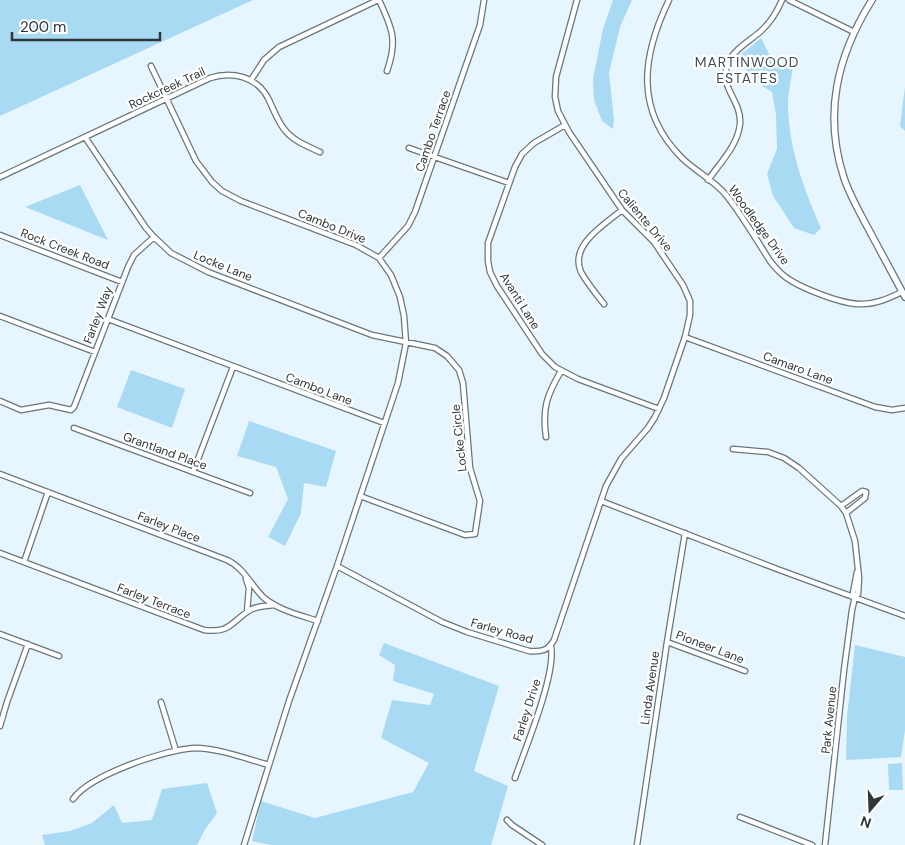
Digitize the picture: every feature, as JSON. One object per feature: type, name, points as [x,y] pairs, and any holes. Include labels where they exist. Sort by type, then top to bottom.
[{"type":"street","points":[[320,152],[298,141],[285,130],[267,96],[251,80],[264,60],[279,47],[378,0],[393,35],[392,54],[387,71]]},
{"type":"street","name":"Cambo Terrace","points":[[379,258],[411,220],[480,25],[484,0]]},
{"type":"street","name":"Caliente Drive","points":[[576,0],[555,84],[556,104],[565,125],[622,210],[654,242],[687,291],[690,300],[690,315],[685,336],[659,409],[648,428],[615,468],[601,501]]},
{"type":"street","name":"Woodledge Drive","points":[[669,0],[656,27],[652,43],[648,83],[650,104],[655,119],[672,145],[693,168],[726,194],[777,269],[796,284],[852,304],[874,303],[904,295]]},
{"type":"street","points":[[708,180],[732,147],[739,131],[739,110],[726,81],[730,60],[737,50],[769,23],[782,0]]},
{"type":"street","points":[[789,0],[854,32]]},
{"type":"street","points":[[872,0],[854,32],[842,60],[836,86],[834,119],[836,146],[850,191],[904,295]]},
{"type":"street","name":"Cambo Drive","points":[[151,66],[192,154],[206,175],[222,191],[254,206],[356,245],[379,258],[391,275],[396,285],[406,326],[406,343],[400,374],[384,424]]},
{"type":"street","name":"Rockcreek Trail","points":[[0,177],[218,76],[234,75],[251,80]]},
{"type":"street","name":"Avanti Lane","points":[[565,125],[528,148],[518,160],[508,183],[488,243],[490,272],[497,286],[542,354],[562,371],[578,379],[659,409]]},
{"type":"street","name":"Locke Lane","points":[[86,137],[146,228],[171,253],[196,267],[372,335],[406,343]]},
{"type":"street","points":[[409,148],[508,183]]},
{"type":"street","points":[[604,304],[582,272],[580,258],[587,240],[622,210]]},
{"type":"street","name":"Rock Creek Road","points":[[0,235],[122,282]]},
{"type":"street","name":"Farley Way","points":[[0,401],[21,410],[49,405],[71,410],[74,407],[134,255],[154,237]]},
{"type":"street","points":[[0,316],[95,352]]},
{"type":"street","name":"Cambo Lane","points":[[108,319],[384,424]]},
{"type":"street","name":"Camaro Lane","points":[[685,336],[875,407],[892,410],[905,408]]},
{"type":"street","name":"Locke Circle","points":[[360,496],[465,535],[472,536],[476,531],[480,501],[470,468],[462,376],[456,365],[441,351],[406,343]]},
{"type":"street","points":[[193,472],[233,367]]},
{"type":"street","points":[[546,437],[544,417],[546,403],[562,371]]},
{"type":"street","points":[[244,845],[289,701],[337,566],[384,424]]},
{"type":"street","name":"Grantland Place","points":[[74,428],[250,493]]},
{"type":"street","name":"Park Avenue","points":[[733,449],[768,452],[784,458],[799,468],[842,506],[855,541],[858,569],[854,585],[855,597],[844,670],[825,845]]},
{"type":"street","name":"Farley Place","points":[[0,474],[232,562],[274,606],[318,621]]},
{"type":"street","points":[[842,506],[862,491],[867,494],[866,498],[846,513]]},
{"type":"street","points":[[24,562],[48,492]]},
{"type":"street","points":[[551,647],[601,501],[905,616]]},
{"type":"street","name":"Linda Avenue","points":[[637,845],[685,534]]},
{"type":"street","name":"Farley Terrace","points":[[0,553],[204,630],[219,631],[237,621],[247,612],[260,606],[274,606]]},
{"type":"street","name":"Farley Road","points":[[337,566],[442,622],[468,632],[529,651],[541,652],[551,647]]},
{"type":"street","points":[[245,576],[249,588],[247,612]]},
{"type":"street","points":[[0,634],[59,656]]},
{"type":"street","name":"Pioneer Lane","points":[[667,642],[745,671]]},
{"type":"street","points":[[0,726],[28,644]]},
{"type":"street","name":"Farley Drive","points":[[515,778],[545,688],[552,658],[551,647]]},
{"type":"street","points":[[162,702],[176,750]]},
{"type":"street","points":[[73,799],[77,794],[106,775],[176,750],[204,749],[270,765]]},
{"type":"street","points":[[740,817],[812,845]]},
{"type":"street","points":[[507,820],[542,845]]},
{"type":"shaded area","points":[[0,0],[253,0],[0,116]]},
{"type":"shaded area","points":[[613,0],[632,0],[620,27],[609,73],[614,120],[613,129],[602,121],[594,100],[593,79],[603,29]]},
{"type":"shaded area","points":[[761,38],[776,68],[794,60],[788,100],[789,122],[794,154],[821,228],[814,235],[794,228],[773,196],[767,174],[777,149],[776,115],[772,92],[757,83],[737,58]]},
{"type":"shaded area","points":[[905,87],[905,131],[900,126]]},
{"type":"shaded area","points":[[80,185],[108,240],[25,207]]},
{"type":"shaded area","points":[[131,370],[185,389],[172,428],[117,407]]},
{"type":"shaded area","points":[[249,421],[336,451],[326,487],[304,483],[301,513],[285,546],[268,537],[288,499],[276,467],[237,456]]},
{"type":"shaded area","points":[[384,643],[499,686],[474,771],[508,786],[491,845],[271,845],[252,841],[261,801],[315,818],[413,792],[429,763],[381,738],[392,700],[430,705],[434,694],[393,681],[395,665],[379,655]]},
{"type":"shaded area","points":[[855,645],[905,657],[905,730],[901,757],[846,760],[847,717]]},
{"type":"shaded area","points":[[902,763],[903,790],[889,790],[888,764]]},
{"type":"shaded area","points":[[207,783],[217,813],[197,845],[45,845],[42,835],[70,831],[92,823],[114,805],[122,823],[152,820],[162,789]]},
{"type":"district","name":"MARTINWOOD ESTATES","points":[[747,70]]}]
